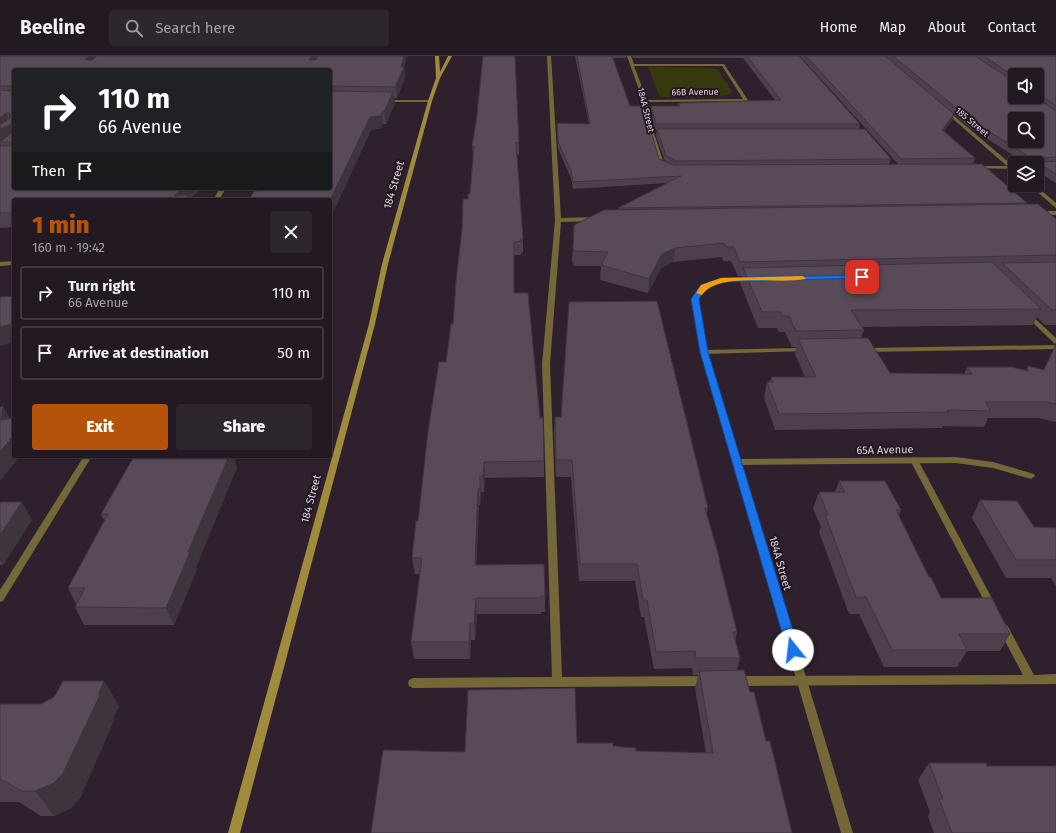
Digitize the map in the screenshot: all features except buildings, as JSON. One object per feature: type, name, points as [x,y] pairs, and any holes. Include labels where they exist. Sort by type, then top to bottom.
[{"type":"main road","name":"184 Street","points":[[437,56],[438,78]]},
{"type":"main road","name":"184 Street","points":[[234,833],[372,324],[385,264],[430,101],[438,78],[450,56]]},
{"type":"street","points":[[549,56],[558,220],[546,364],[557,682]]},
{"type":"street","name":"184A Street","points":[[629,56],[646,101],[652,133],[662,165],[675,170]]},
{"type":"street","name":"66B Avenue","points":[[633,64],[723,65],[746,100],[646,101]]},
{"type":"street","points":[[382,100],[430,101]]},
{"type":"street","name":"185 Street","points":[[944,109],[1008,163]]},
{"type":"street","points":[[652,133],[658,133]]},
{"type":"street","points":[[972,167],[1008,168]]},
{"type":"street","points":[[1040,192],[1056,206]]},
{"type":"street","points":[[1034,213],[1056,213]]},
{"type":"street","points":[[558,220],[598,220]]},
{"type":"street","points":[[0,264],[12,263]]},
{"type":"street","name":"184A Street","points":[[760,279],[721,280],[703,287],[695,299],[704,352],[847,833]]},
{"type":"street","points":[[1024,310],[1056,342]]},
{"type":"street","points":[[857,350],[1056,347]]},
{"type":"street","points":[[704,352],[809,350]]},
{"type":"street","points":[[0,598],[87,458]]},
{"type":"street","points":[[914,460],[1030,678]]},
{"type":"street","name":"65A Avenue","points":[[737,462],[956,460],[993,465],[1031,476]]},
{"type":"street","points":[[413,683],[1056,679]]},
{"type":"shaded area","points":[[648,67],[711,68],[718,70],[732,91],[730,94],[718,97],[660,97]]},
{"type":"slow traffic","points":[[699,293],[703,287],[721,280],[802,278]]},
{"type":"route","points":[[793,650],[704,352],[695,299],[703,287],[721,280],[862,277]]}]
